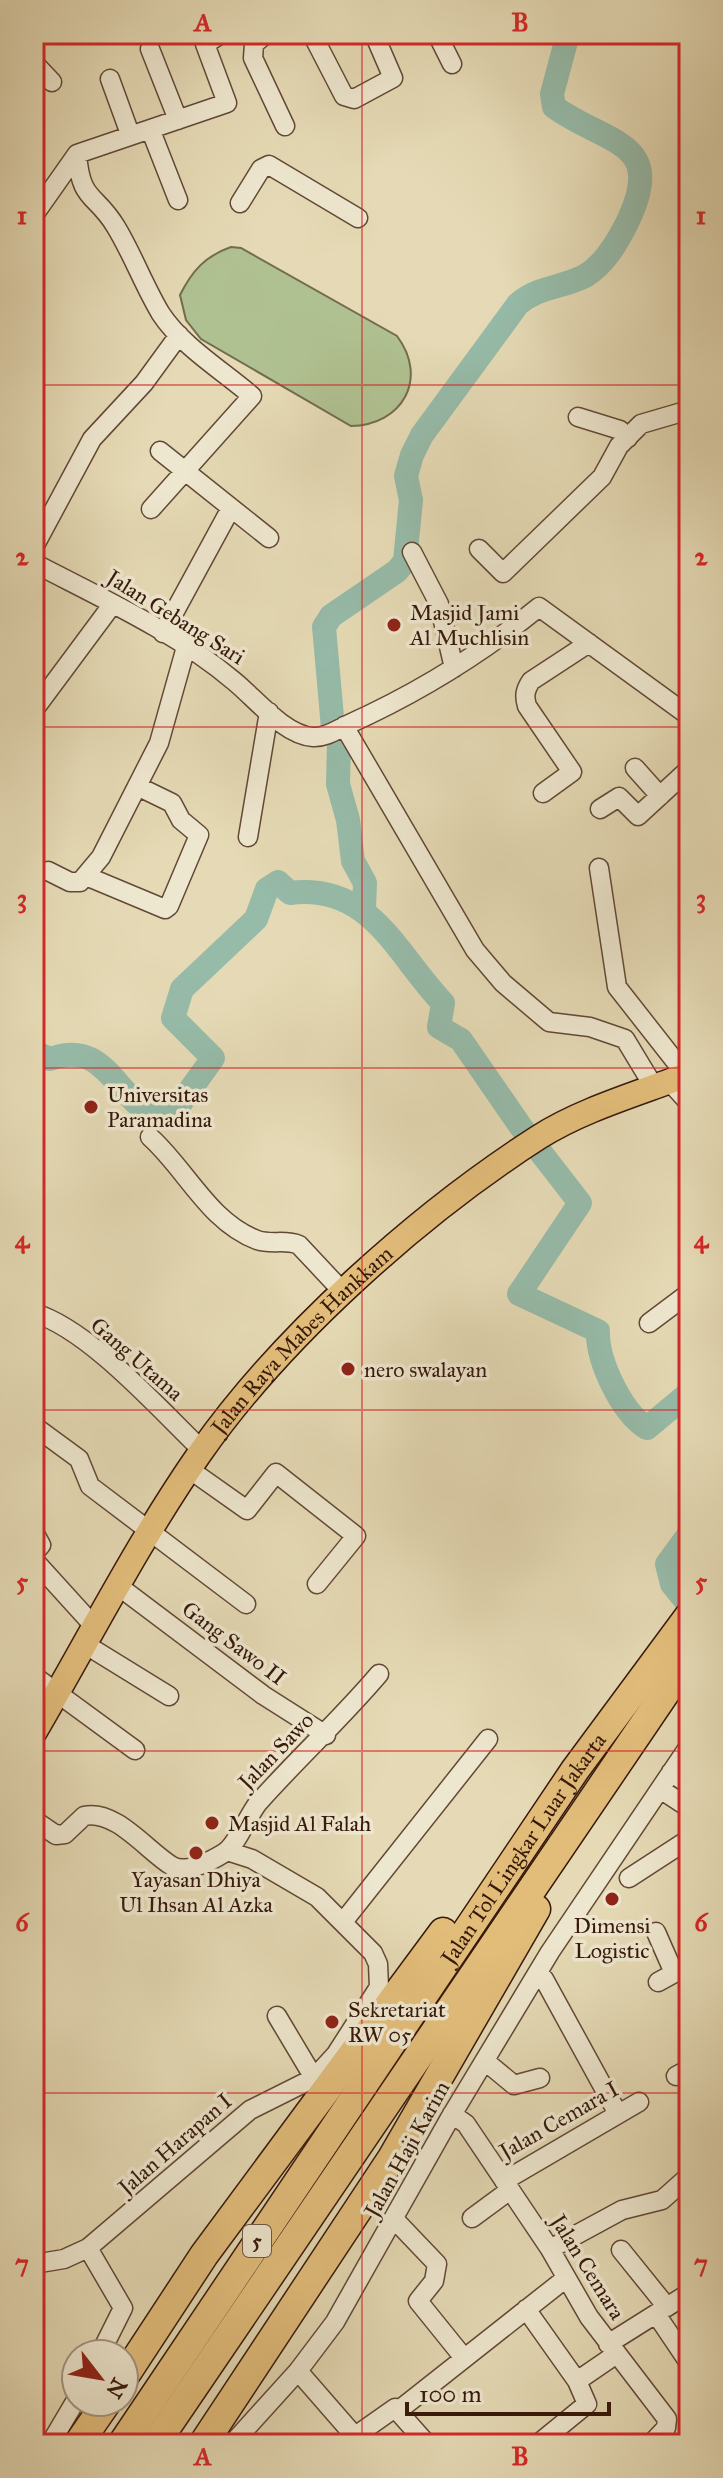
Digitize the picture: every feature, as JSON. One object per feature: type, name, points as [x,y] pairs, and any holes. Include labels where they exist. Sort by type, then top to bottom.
[{"type":"highway","name":"Jalan Tol Lingkar Luar Jakarta","points":[[155,2444],[627,1748],[683,1638]]},
{"type":"highway","name":"Jalan Tol Lingkar Luar Jakarta","points":[[122,2444],[575,1770],[683,1638]]},
{"type":"highway","points":[[203,2444],[392,2158],[627,1748]]},
{"type":"highway","points":[[140,2353],[204,2255],[421,1961],[497,1860],[575,1770]]},
{"type":"highway","points":[[63,2440],[88,2418]]},
{"type":"main road","name":"Jalan Raya Mabes Hankkam","points":[[34,1733],[150,1529],[196,1459],[265,1371],[344,1293],[428,1217],[534,1141],[675,1079]]},
{"type":"street","points":[[266,34],[254,44],[253,58],[285,126]]},
{"type":"street","points":[[312,34],[344,96],[354,99],[393,78],[374,34]]},
{"type":"street","points":[[437,34],[452,64]]},
{"type":"street","points":[[34,215],[77,154],[227,103],[206,49],[214,37]]},
{"type":"street","points":[[150,49],[178,120]]},
{"type":"street","points":[[34,63],[52,82]]},
{"type":"street","points":[[110,79],[130,134]]},
{"type":"street","points":[[151,131],[178,200]]},
{"type":"street","points":[[77,154],[79,180],[86,195],[115,225],[161,314],[179,335],[252,396],[151,509]]},
{"type":"street","points":[[240,203],[261,169],[269,165],[358,218]]},
{"type":"street","points":[[34,547],[92,439],[144,383],[179,335]]},
{"type":"street","points":[[479,549],[503,573],[602,477],[641,424],[689,410]]},
{"type":"street","points":[[578,417],[620,430],[628,438]]},
{"type":"street","points":[[160,451],[269,538]]},
{"type":"street","points":[[163,633],[231,508]]},
{"type":"street","points":[[412,552],[439,604],[454,668]]},
{"type":"street","name":"Jalan Gebang Sari","points":[[34,563],[186,647],[232,679],[269,712],[309,737],[326,735],[454,668],[496,643],[543,600],[589,643],[689,716]]},
{"type":"street","points":[[34,710],[112,605]]},
{"type":"street","points":[[543,793],[572,772],[527,706],[527,688],[531,681],[589,643]]},
{"type":"street","points":[[48,871],[70,882],[80,882],[101,857],[163,732],[186,647]]},
{"type":"street","points":[[248,837],[269,712]]},
{"type":"street","points":[[344,726],[460,925],[495,974],[549,1022],[590,1027],[625,1039],[675,1079]]},
{"type":"street","points":[[635,768],[660,796]]},
{"type":"street","points":[[600,809],[619,797],[637,816],[689,769]]},
{"type":"street","points":[[86,876],[165,909],[169,906],[199,835],[181,820],[172,803],[137,786]]},
{"type":"street","points":[[599,868],[617,987],[689,1103]]},
{"type":"street","points":[[150,1137],[167,1152],[207,1205],[259,1241],[291,1241],[299,1245],[344,1293]]},
{"type":"street","points":[[649,1323],[689,1293]]},
{"type":"street","name":"Gang Utama","points":[[34,1313],[53,1321],[102,1355],[196,1459],[247,1510],[277,1474],[356,1536],[317,1584]]},
{"type":"street","points":[[34,1426],[79,1459],[87,1483],[246,1604]]},
{"type":"street","points":[[34,1532],[41,1545],[34,1553]]},
{"type":"street","points":[[34,1560],[88,1634],[169,1696]]},
{"type":"street","name":"Gang Sawo II","points":[[117,1585],[263,1695],[326,1735]]},
{"type":"street","name":"Jalan Sawo","points":[[227,1851],[259,1802],[326,1735],[379,1674]]},
{"type":"street","points":[[34,1676],[135,1750]]},
{"type":"street","points":[[343,1922],[488,1739]]},
{"type":"street","name":"Jalan Haji Karim","points":[[232,2444],[298,2371],[335,2322],[452,2114],[537,1974],[689,1746]]},
{"type":"street","points":[[671,1772],[689,1785]]},
{"type":"street","points":[[660,1789],[689,1808]]},
{"type":"street","points":[[34,1820],[56,1835],[65,1834],[84,1816],[99,1816],[121,1827],[172,1866],[183,1869],[227,1851]]},
{"type":"street","points":[[629,1878],[689,1839]]},
{"type":"street","name":"Jalan Harapan I","points":[[34,2264],[64,2259],[88,2248],[250,2110],[314,2078],[336,2054],[376,1993],[380,1981],[373,1953],[317,1897],[272,1869],[227,1851]]},
{"type":"street","points":[[656,1932],[674,1973]]},
{"type":"street","points":[[537,1974],[544,1979],[618,2114]]},
{"type":"street","points":[[277,2016],[314,2078]]},
{"type":"street","points":[[485,2061],[514,2085],[540,2078]]},
{"type":"street","name":"Jalan Cemara I","points":[[472,2218],[507,2186],[639,2102]]},
{"type":"street","name":"Jalan Cemara","points":[[452,2114],[466,2124],[550,2249],[565,2279],[612,2350],[667,2419],[666,2428],[651,2444]]},
{"type":"street","points":[[550,2249],[622,2210],[662,2200],[689,2176]]},
{"type":"street","points":[[395,2220],[437,2264],[434,2281],[418,2300],[464,2358]]},
{"type":"street","points":[[88,2248],[123,2308],[108,2338]]},
{"type":"street","points":[[621,2250],[662,2311],[689,2363]]},
{"type":"street","points":[[399,2410],[565,2279]]},
{"type":"street","points":[[577,2381],[612,2350],[689,2293]]},
{"type":"street","points":[[526,2309],[577,2381],[587,2404],[538,2444]]},
{"type":"street","points":[[298,2371],[355,2434],[393,2408],[399,2410],[427,2444]]},
{"type":"street","points":[[63,2440],[70,2418]]},
{"type":"green space","points":[[231,247],[241,248],[397,336],[406,352],[410,383],[405,397],[396,408],[384,418],[369,424],[351,426],[201,339],[186,320],[180,295],[200,265]]},
{"type":"waterway","points":[[333,728],[324,627],[331,616],[397,571],[405,561],[411,500],[406,476],[422,435],[518,304],[542,290],[585,276],[604,260],[623,231],[638,196],[640,175],[636,160],[626,148],[554,107],[552,94],[568,34]]},
{"type":"waterway","points":[[335,734],[339,743],[338,784],[348,820],[353,861],[365,883],[364,909]]},
{"type":"waterway","points":[[34,1052],[50,1059],[67,1055],[94,1061],[146,1111],[170,1118],[213,1058],[173,1018],[182,989],[256,919],[267,889],[278,882],[290,893],[318,893],[341,899],[362,910],[379,926],[443,1003],[439,1027],[461,1040],[521,1127],[580,1203],[519,1294],[598,1331],[602,1356],[612,1384],[628,1410],[647,1428],[689,1393]]},
{"type":"waterway","points":[[689,1534],[667,1564],[672,1584],[689,1605]]},
{"type":"place","name":"Masjid Jami Al Muchlisin","points":[[394,625]]},
{"type":"place","name":"Universitas Paramadina","points":[[91,1107]]},
{"type":"place","name":"nero swalayan","points":[[348,1369]]},
{"type":"place","name":"Masjid Al Falah","points":[[212,1823]]},
{"type":"place","name":"Yayasan Dhiya Ul Ihsan Al Azka","points":[[196,1853]]},
{"type":"place","name":"Dimensi Logistic","points":[[612,1899]]},
{"type":"place","name":"Sekretariat RW 05","points":[[332,2022]]}]
